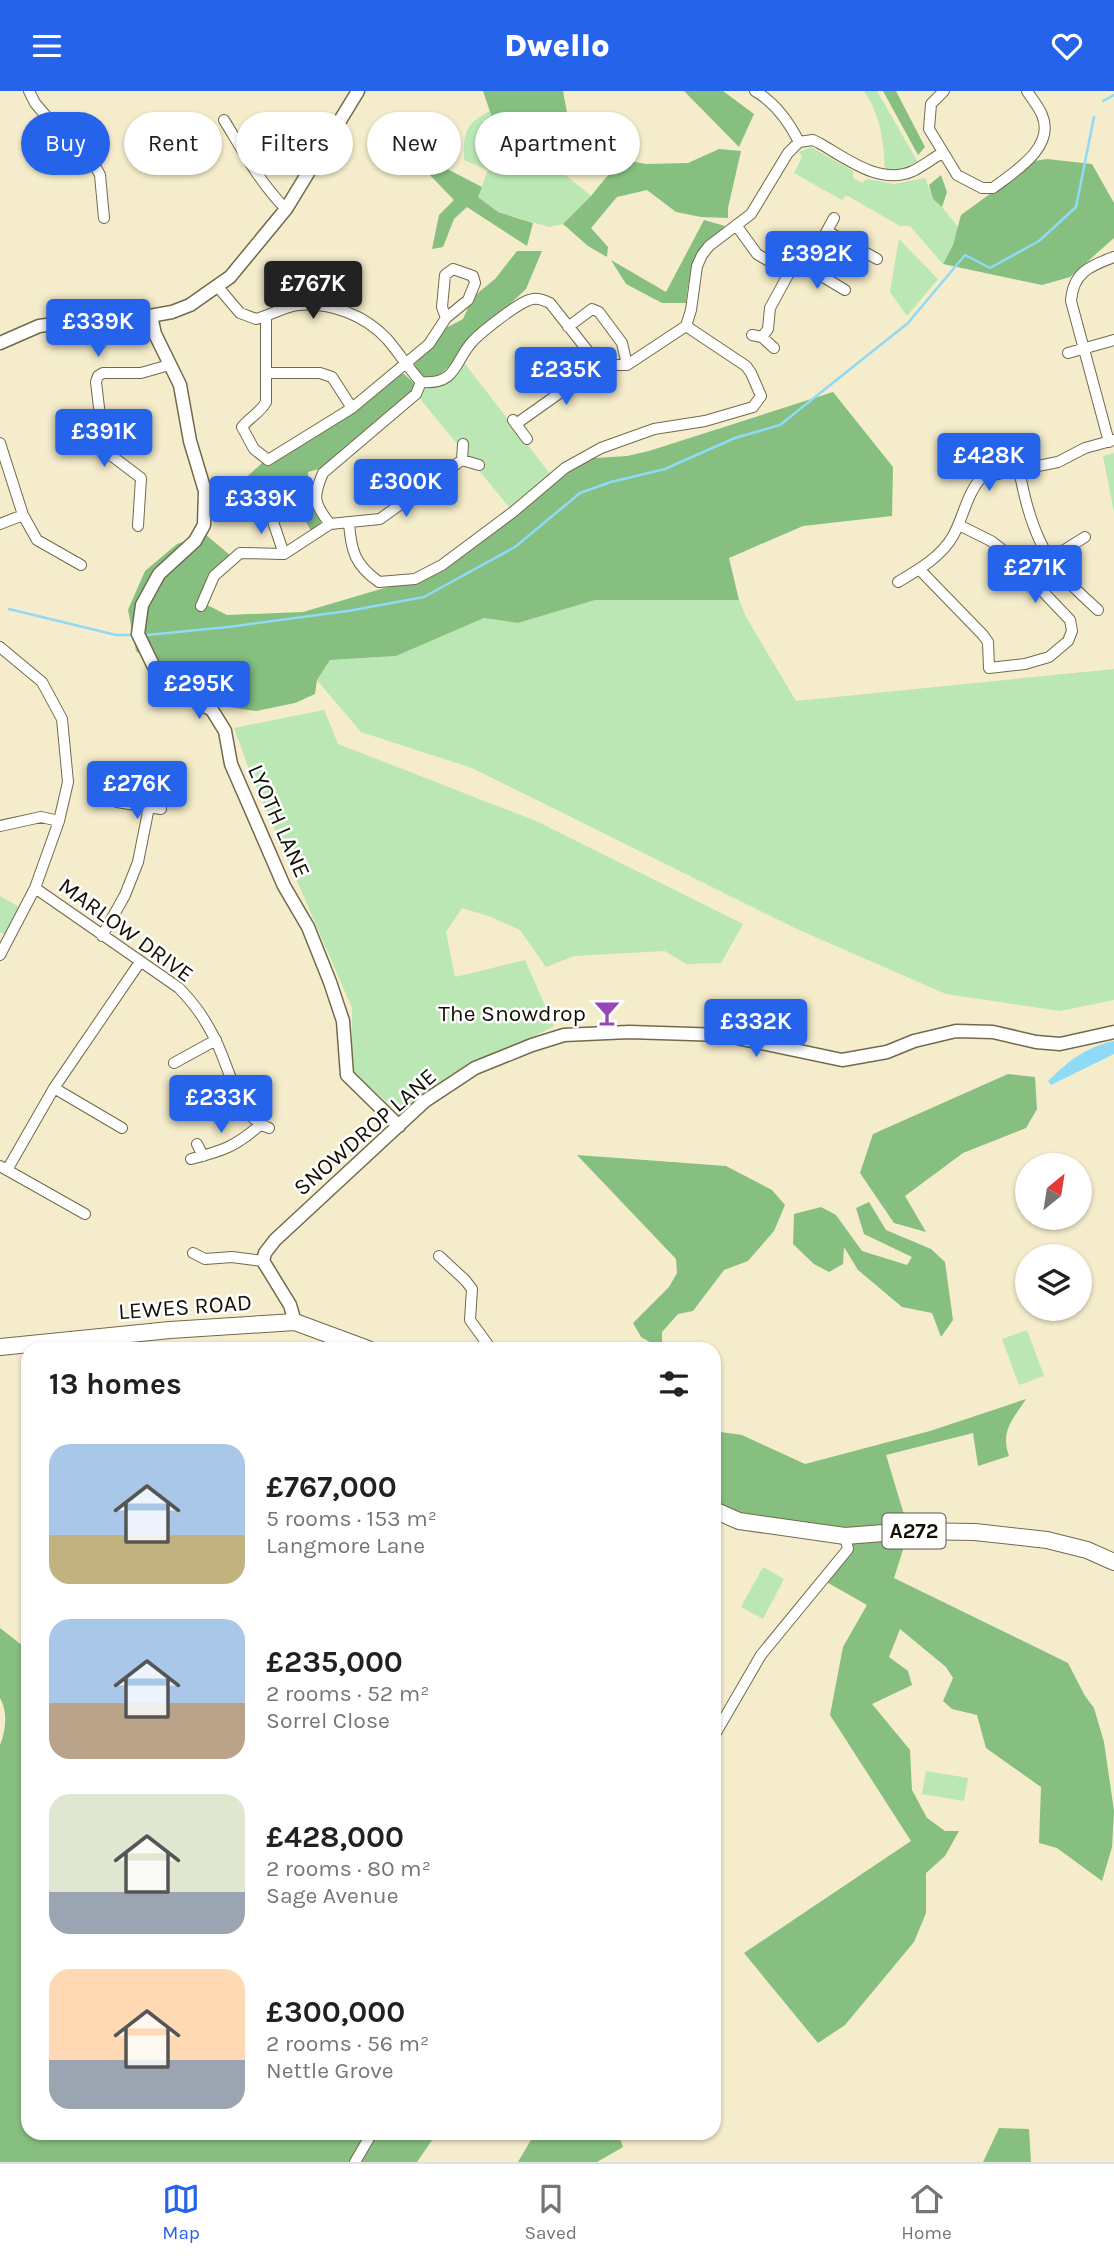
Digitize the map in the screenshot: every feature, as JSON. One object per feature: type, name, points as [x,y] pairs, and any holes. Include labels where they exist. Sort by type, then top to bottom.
[{"type":"highway","name":"LEWES ROAD","points":[[40,1342],[170,1329],[295,1322],[349,1342]]},
{"type":"highway","name":"LEWES ROAD","points":[[0,1346],[21,1344]]},
{"type":"highway","name":"A272","points":[[721,1513],[739,1521],[845,1536],[909,1531],[975,1532],[1047,1540],[1087,1550],[1114,1562]]},
{"type":"street","points":[[29,91],[57,128],[92,160],[100,174],[104,218]]},
{"type":"street","points":[[0,343],[39,326],[84,320],[122,321],[172,312],[190,305],[230,277],[286,209],[358,91]]},
{"type":"street","points":[[755,91],[767,94],[799,142]]},
{"type":"street","points":[[943,91],[931,104],[929,129],[957,175],[982,188],[993,188],[1038,149],[1043,138],[1043,116],[1027,91]]},
{"type":"street","points":[[224,121],[255,171],[286,209]]},
{"type":"street","points":[[527,439],[514,421],[599,365],[627,365],[686,326],[697,266],[702,255],[709,246],[751,214],[788,153],[799,142],[819,143],[876,173],[894,175],[912,172],[942,153]]},
{"type":"street","points":[[774,348],[757,336],[768,329],[770,308],[789,273],[805,266],[834,218]]},
{"type":"street","points":[[736,225],[757,254],[789,273]]},
{"type":"street","points":[[827,231],[877,259]]},
{"type":"street","points":[[898,582],[919,569],[946,546],[982,477],[1058,462],[1085,448],[1112,441],[1071,302],[1072,286],[1081,273],[1114,257]]},
{"type":"street","points":[[805,266],[845,290]]},
{"type":"street","points":[[266,316],[266,402],[261,411],[242,427],[254,449],[268,460],[352,408],[429,344],[446,319],[468,300],[475,283],[473,276],[453,269],[445,275],[442,307],[446,319]]},
{"type":"street","points":[[216,286],[240,313],[256,319],[298,305],[343,310],[372,326],[386,338],[421,382],[435,383],[450,376],[470,344],[484,331],[528,300],[542,299],[550,303],[599,365]]},
{"type":"street","points":[[568,327],[592,309],[599,312],[622,343],[627,365]]},
{"type":"street","name":"LYOTH LANE","points":[[151,316],[155,334],[180,385],[190,441],[205,491],[204,526],[195,541],[159,574],[142,605],[138,634],[154,667],[185,694],[212,710],[225,731],[231,764],[284,886],[308,927],[330,982],[343,1021],[347,1075],[399,1126]]},
{"type":"street","points":[[349,523],[351,549],[369,575],[379,582],[415,579],[442,565],[565,468],[601,448],[654,429],[705,421],[753,407],[761,397],[746,366],[686,326]]},
{"type":"street","points":[[1068,353],[1114,340]]},
{"type":"street","points":[[138,526],[145,476],[96,444],[100,416],[96,382],[98,376],[103,373],[141,373],[169,365]]},
{"type":"street","points":[[267,373],[320,373],[331,377],[352,408]]},
{"type":"street","points":[[330,524],[319,511],[315,491],[323,473],[416,394],[421,382]]},
{"type":"street","points":[[0,443],[23,515],[37,540],[81,565]]},
{"type":"street","points":[[462,460],[463,444]]},
{"type":"street","points":[[462,460],[479,465]]},
{"type":"street","points":[[201,606],[214,576],[240,553],[284,554],[330,524],[380,519],[462,460]]},
{"type":"street","points":[[1019,469],[1031,519],[1050,559],[1058,571],[1098,610]]},
{"type":"street","points":[[268,507],[284,554]]},
{"type":"street","points":[[0,524],[23,515]]},
{"type":"street","points":[[919,569],[988,642],[989,668],[1025,664],[1049,657],[1068,641],[1072,631],[1070,620],[1004,551],[959,524]]},
{"type":"street","points":[[1050,559],[1085,537]]},
{"type":"street","points":[[0,647],[42,682],[62,719],[68,782],[59,821],[35,888],[0,955]]},
{"type":"street","points":[[117,801],[161,809]]},
{"type":"street","points":[[102,936],[134,873],[149,807]]},
{"type":"street","points":[[0,826],[41,817],[59,821]]},
{"type":"street","name":"MARLOW DRIVE","points":[[35,888],[178,988],[198,1008],[216,1040],[235,1091],[265,1127],[216,1154],[191,1159]]},
{"type":"street","points":[[85,1214],[71,1212],[4,1168],[54,1088],[140,962]]},
{"type":"street","name":"SNOWDROP LANE","points":[[263,1261],[265,1253],[275,1240],[425,1101],[475,1068],[564,1035],[629,1032],[723,1035],[842,1060],[887,1052],[914,1041],[956,1031],[993,1032],[1060,1044],[1114,1032]]},
{"type":"street","points":[[178,1057],[216,1040]]},
{"type":"street","points":[[54,1088],[122,1128]]},
{"type":"street","points":[[197,1144],[203,1156]]},
{"type":"street","points":[[192,1253],[205,1259],[232,1257],[263,1261],[290,1305],[295,1322]]},
{"type":"street","points":[[439,1256],[472,1289],[471,1320],[486,1342]]},
{"type":"street","points":[[721,1724],[761,1655],[848,1549],[845,1536]]},
{"type":"street","points":[[355,2162],[368,2140]]},
{"type":"green space","points":[[483,91],[563,91],[567,112],[490,112]]},
{"type":"green space","points":[[684,91],[723,91],[754,114],[739,147]]},
{"type":"green space","points":[[864,91],[877,91],[919,164],[905,170],[885,171],[880,129]]},
{"type":"green space","points":[[883,91],[896,91],[925,147],[918,155]]},
{"type":"green space","points":[[475,121],[475,165],[464,160],[465,136]]},
{"type":"green space","points":[[811,147],[853,171],[853,178],[862,183],[867,179],[894,184],[925,178],[933,199],[958,227],[953,245],[943,264],[910,226],[900,226],[848,196],[842,200],[794,173],[802,157],[799,152]]},
{"type":"green space","points":[[719,149],[741,151],[728,218],[701,217],[676,212],[647,190],[617,197],[591,228],[608,247],[607,257],[588,246],[563,224],[608,175],[640,175],[640,163],[688,163]]},
{"type":"green space","points":[[1047,159],[1092,164],[1114,203],[1114,238],[1070,277],[1042,285],[943,264],[953,245],[961,215],[1035,161]]},
{"type":"green space","points":[[430,175],[459,175],[482,187],[478,197],[498,212],[533,223],[527,246],[467,207],[454,219],[443,247],[432,249],[439,215],[454,200]]},
{"type":"green space","points":[[486,175],[566,175],[591,196],[563,224],[549,227],[498,212],[478,197]]},
{"type":"green space","points":[[941,175],[947,192],[942,207],[933,199],[929,185]]},
{"type":"green space","points":[[704,220],[725,226],[696,260],[686,303],[662,303],[626,284],[611,260],[666,292]]},
{"type":"green space","points":[[899,239],[938,279],[907,316],[890,292]]},
{"type":"green space","points":[[517,251],[542,251],[526,289],[467,339],[459,356],[434,381],[423,380],[412,367],[446,328],[463,319],[473,297],[495,279]]},
{"type":"green space","points":[[462,360],[554,479],[513,512],[416,394]]},
{"type":"green space","points":[[399,374],[404,374],[415,384],[413,394],[323,468],[308,472],[309,494],[322,525],[311,531],[285,483],[274,484],[247,501],[227,504],[230,492],[262,463],[296,448]]},
{"type":"green space","points":[[833,392],[893,467],[892,516],[803,526],[729,558],[739,600],[595,600],[518,623],[484,618],[396,656],[330,660],[317,680],[315,694],[295,703],[256,711],[201,703],[136,651],[128,610],[145,571],[177,544],[205,534],[231,556],[208,575],[201,602],[227,615],[303,612],[415,579],[580,459],[627,456],[649,451]]},
{"type":"green space","points":[[1114,453],[1114,512],[1103,456]]},
{"type":"green space","points":[[595,600],[739,600],[746,617],[796,701],[1114,669],[1114,1000],[1060,1011],[946,994],[797,929],[472,768],[361,732],[317,680],[330,660],[396,656],[484,618],[518,623]]},
{"type":"green space","points":[[324,710],[338,744],[536,821],[743,924],[721,963],[686,964],[665,951],[574,956],[546,967],[520,930],[462,908],[446,932],[455,977],[525,960],[554,1026],[456,1076],[399,1113],[352,1071],[352,1008],[252,777],[234,728]]},
{"type":"green space","points":[[0,896],[21,908],[8,936],[0,932]]},
{"type":"green space","points":[[1008,1074],[1035,1077],[1037,1109],[1026,1128],[963,1153],[905,1196],[926,1232],[894,1223],[860,1173],[873,1134]]},
{"type":"green space","points":[[577,1155],[726,1166],[772,1190],[785,1205],[774,1231],[748,1261],[724,1270],[693,1311],[678,1314],[662,1332],[662,1342],[650,1342],[641,1337],[633,1323],[669,1287],[677,1273],[676,1259]]},
{"type":"green space","points":[[869,1202],[886,1230],[931,1249],[945,1262],[953,1320],[941,1337],[932,1313],[902,1307],[858,1270],[844,1247],[843,1264],[829,1272],[814,1264],[793,1244],[794,1214],[821,1207],[836,1215],[862,1251],[907,1265],[912,1257],[864,1234],[856,1208]]},
{"type":"green space","points":[[1027,1330],[1044,1376],[1019,1385],[1002,1339]]},
{"type":"green space","points":[[1026,1399],[1007,1432],[1009,1456],[978,1466],[973,1433],[886,1455],[909,1531],[894,1578],[1068,1663],[1094,1708],[1104,1742],[1114,1811],[1112,1847],[1102,1881],[1057,1848],[1039,1843],[1041,1787],[986,1748],[977,1715],[952,1709],[943,1701],[953,1678],[946,1667],[900,1629],[889,1657],[908,1671],[912,1685],[872,1704],[910,1750],[912,1790],[927,1818],[945,1831],[959,1831],[945,1856],[926,1873],[926,1913],[914,1942],[845,2025],[818,2043],[744,1953],[911,1841],[830,1715],[843,1647],[867,1605],[823,1580],[848,1549],[845,1536],[721,1511],[721,1432],[742,1435],[805,1464],[930,1431]]},
{"type":"green space","points":[[763,1567],[784,1579],[763,1619],[741,1607]]},
{"type":"green space","points":[[0,1628],[21,1644],[21,2140],[432,2140],[417,2162],[0,2162],[0,1745],[5,1721],[0,1698]]},
{"type":"green space","points":[[926,1771],[968,1778],[964,1801],[922,1794]]},
{"type":"green space","points":[[999,2128],[1029,2129],[1031,2162],[983,2162]]},
{"type":"green space","points":[[531,2140],[620,2140],[623,2147],[597,2162],[518,2162]]},
{"type":"water","points":[[1114,1041],[1114,1054],[1051,1085],[1048,1081],[1078,1056],[1094,1047]]},
{"type":"waterway","points":[[1103,101],[1114,95]]},
{"type":"waterway","points":[[147,635],[348,611],[424,597],[515,547],[580,493],[611,482],[665,469],[735,438],[780,425],[908,323],[965,255],[990,268],[1039,241],[1076,207],[1094,117]]},
{"type":"waterway","points":[[9,609],[116,635],[130,635]]},
{"type":"place","name":"The Snowdrop","points":[[607,1013]]}]
